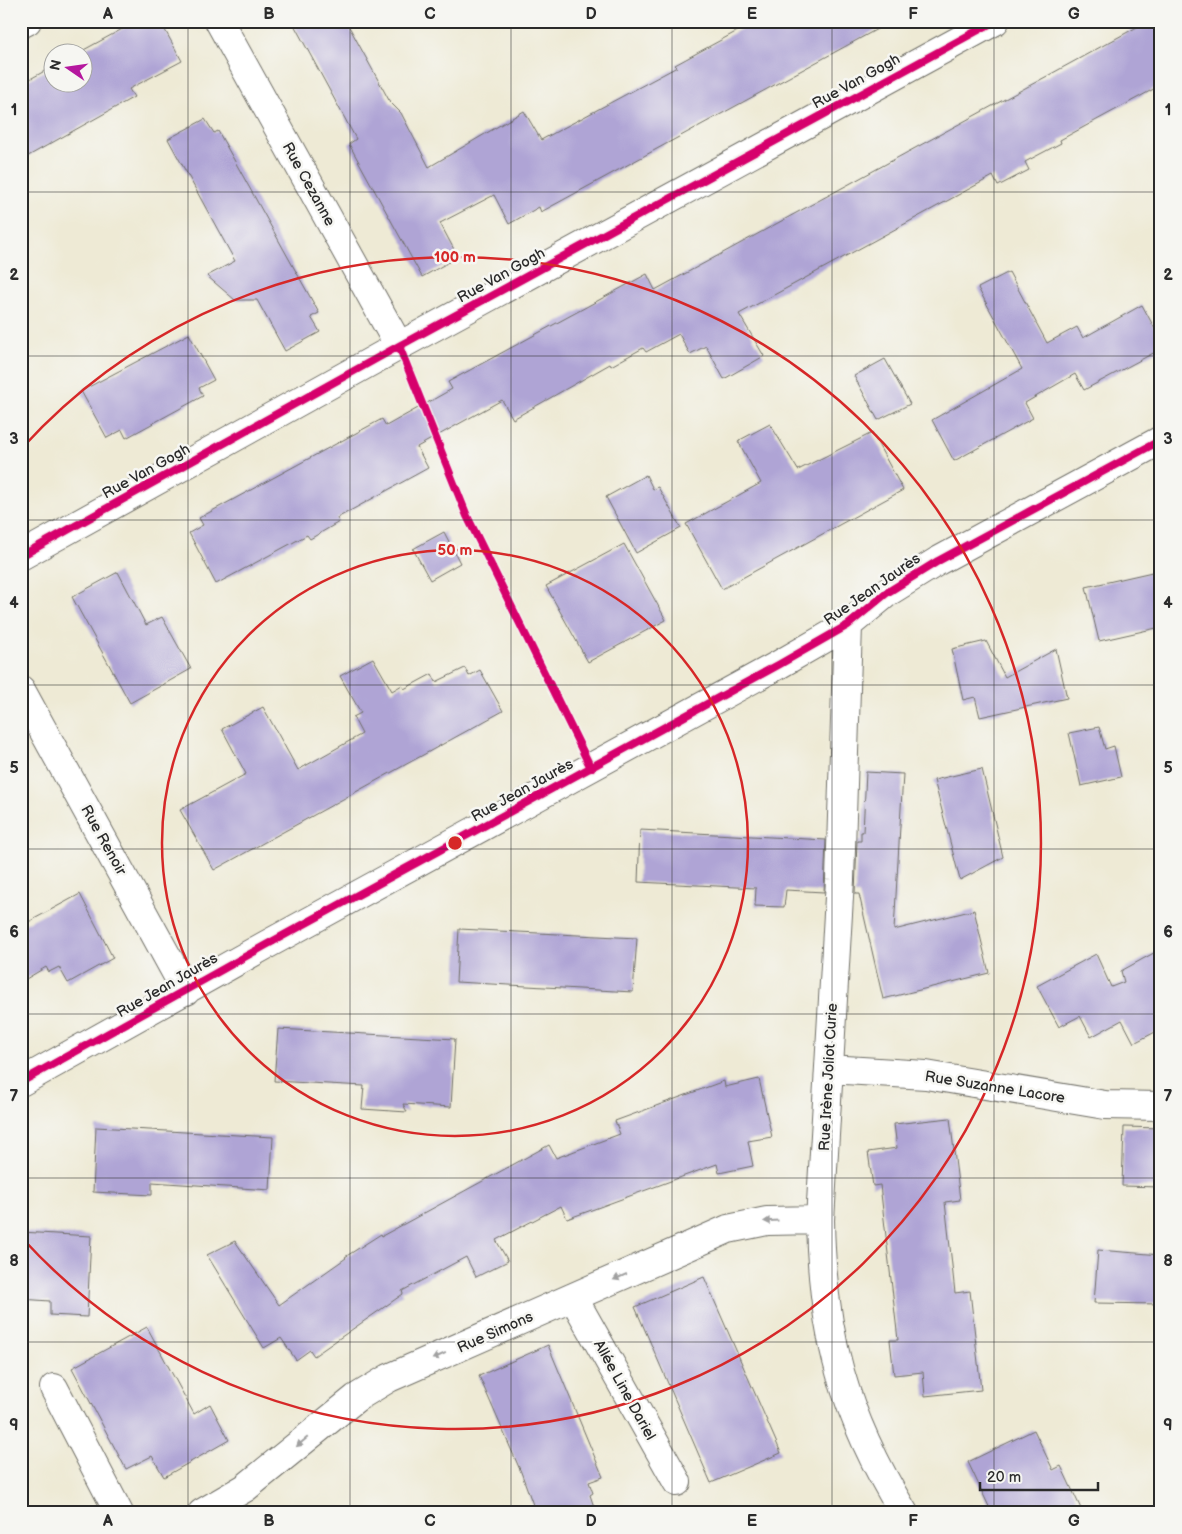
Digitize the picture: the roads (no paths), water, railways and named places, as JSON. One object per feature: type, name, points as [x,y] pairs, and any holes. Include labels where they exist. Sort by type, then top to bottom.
[{"type":"street","points":[[21,24],[27,21]]},
{"type":"street","name":"Rue Cezanne","points":[[219,21],[399,346]]},
{"type":"street","name":"Rue Van Gogh","points":[[21,556],[399,346],[995,21]]},
{"type":"street","name":"Rue Jean Jaurès","points":[[21,1082],[266,945],[780,664],[848,625],[888,592],[938,561],[1161,440]]},
{"type":"street","name":"Rue Irène Joliot Curie","points":[[848,625],[840,880],[820,1220],[824,1300],[836,1364],[865,1440],[904,1513]]},
{"type":"street","name":"Rue Renoir","points":[[21,690],[186,991]]},
{"type":"street","name":"Rue Suzanne Lacore","points":[[829,1069],[926,1075],[1105,1105],[1161,1106]]},
{"type":"street","name":"Rue Simons","points":[[202,1513],[245,1488],[334,1415],[374,1386],[728,1229],[767,1221],[820,1220]]},
{"type":"street","name":"Allée Line Dariel","points":[[573,1297],[677,1482]]},
{"type":"street","points":[[54,1388],[118,1513]]}]
